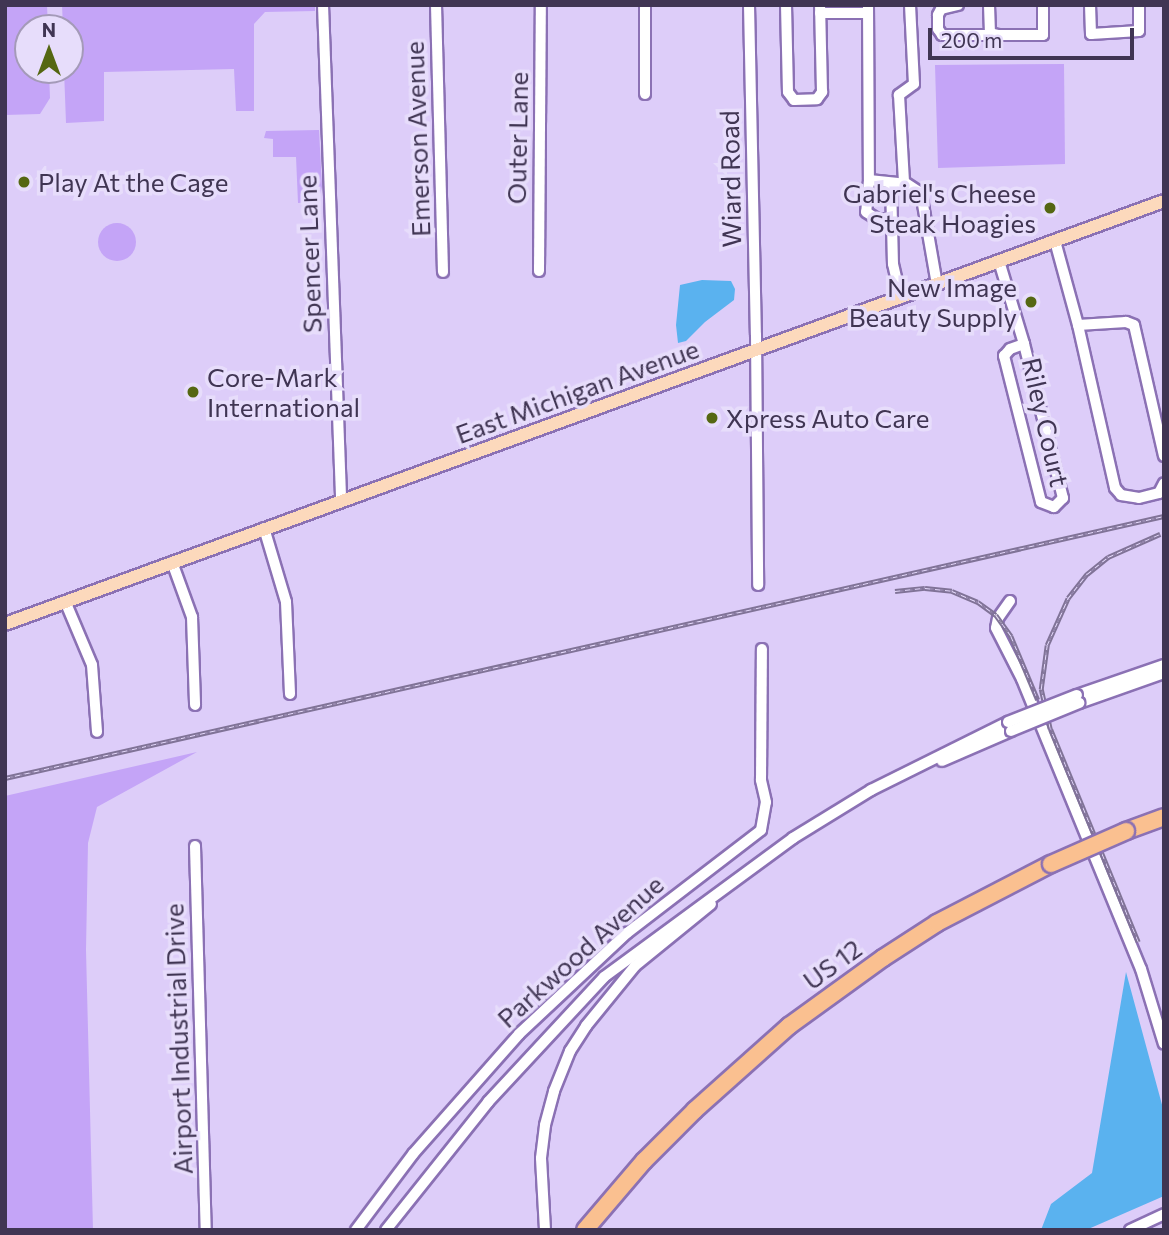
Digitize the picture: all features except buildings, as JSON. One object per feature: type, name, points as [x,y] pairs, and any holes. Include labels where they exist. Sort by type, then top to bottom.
[{"type":"highway","name":"US 12","points":[[586,1230],[645,1161],[695,1110],[789,1026],[873,965],[937,923],[1051,864],[1164,817]]},
{"type":"main road","name":"East Michigan Avenue","points":[[5,624],[1164,201]]},
{"type":"street","name":"Spencer Lane","points":[[323,5],[341,500]]},
{"type":"street","name":"Emerson Avenue","points":[[436,5],[443,272]]},
{"type":"street","name":"Outer Lane","points":[[540,271],[541,5]]},
{"type":"street","points":[[645,5],[645,94]]},
{"type":"street","name":"Wiard Road","points":[[749,5],[758,586]]},
{"type":"street","points":[[786,5],[788,92],[794,100],[817,99],[822,92],[820,9],[868,9],[869,180],[866,212],[877,219],[892,223],[927,225]]},
{"type":"street","points":[[904,182],[899,95],[914,85],[911,5]]},
{"type":"street","points":[[958,5],[941,9],[937,15],[938,29],[942,35],[1043,35],[1043,5]]},
{"type":"street","points":[[989,5],[992,35]]},
{"type":"street","points":[[1090,5],[1091,34],[1139,31],[1139,5]]},
{"type":"street","points":[[869,180],[904,182],[921,193],[937,285]]},
{"type":"street","points":[[891,183],[893,264],[901,298]]},
{"type":"street","points":[[1055,241],[1078,325],[1115,488],[1121,495],[1139,498],[1159,494],[1164,483]]},
{"type":"street","name":"Riley Court","points":[[999,261],[1024,344],[1063,498],[1054,507],[1041,502],[1004,356],[1010,349],[1024,344]]},
{"type":"street","points":[[1078,325],[1126,322],[1134,325],[1164,456]]},
{"type":"street","points":[[264,528],[286,603],[290,694]]},
{"type":"street","points":[[172,562],[192,617],[195,705]]},
{"type":"street","points":[[65,601],[92,665],[97,732]]},
{"type":"street","points":[[1010,601],[998,618],[996,628],[1022,679],[1122,921],[1141,969],[1164,1044]]},
{"type":"street","name":"Parkwood Avenue","points":[[356,1230],[430,1133],[519,1034],[627,933],[761,830],[766,802],[761,780],[762,649]]},
{"type":"street","points":[[386,1230],[488,1102],[604,977],[793,838],[871,790],[1009,726],[1164,666]]},
{"type":"street","points":[[1078,699],[1164,673]]},
{"type":"street","points":[[545,1230],[541,1158],[545,1125],[554,1091],[570,1052],[586,1026],[635,966],[712,903],[828,823],[881,792],[1009,726]]},
{"type":"street","name":"Airport Industrial Drive","points":[[195,846],[206,1230]]},
{"type":"street","points":[[1130,1230],[1164,1214]]},
{"type":"shaded area","points":[[5,5],[47,5],[47,14],[14,14],[14,84],[50,84],[50,98],[40,114],[5,115]]},
{"type":"shaded area","points":[[62,5],[315,5],[315,11],[265,12],[254,24],[254,111],[236,111],[234,69],[104,72],[104,121],[66,123],[65,84],[84,84],[84,14],[62,14]]},
{"type":"shaded area","points":[[1064,64],[1065,164],[938,168],[935,65]]},
{"type":"shaded area","points":[[319,130],[322,187],[318,202],[298,203],[296,157],[273,157],[273,139],[264,138],[266,131]]},
{"type":"shaded area","points":[[117,223],[130,229],[136,242],[130,255],[117,261],[104,255],[98,242],[104,229]]},
{"type":"shaded area","points":[[197,752],[97,807],[88,843],[86,950],[93,1230],[5,1230],[5,796]]},
{"type":"water","points":[[702,280],[731,281],[735,289],[734,300],[705,322],[686,341],[678,343],[676,325],[680,285]]},
{"type":"water","points":[[1126,972],[1164,1112],[1164,1196],[1086,1230],[1041,1230],[1051,1204],[1092,1173]]},
{"type":"railway","points":[[5,778],[1164,516]]},
{"type":"railway","points":[[1138,942],[1050,729],[1041,689],[1047,645],[1068,598],[1087,574],[1108,557],[1160,534]]},
{"type":"railway","points":[[895,591],[925,588],[952,591],[978,602],[996,615],[1011,636],[1038,700]]},
{"type":"place","name":"Play At the Cage","points":[[24,182]]},
{"type":"place","name":"Gabriel's Cheese Steak Hoagies","points":[[1050,208]]},
{"type":"place","name":"New Image Beauty Supply","points":[[1031,302]]},
{"type":"place","name":"Core-Mark International","points":[[193,392]]},
{"type":"place","name":"Xpress Auto Care","points":[[712,418]]}]
